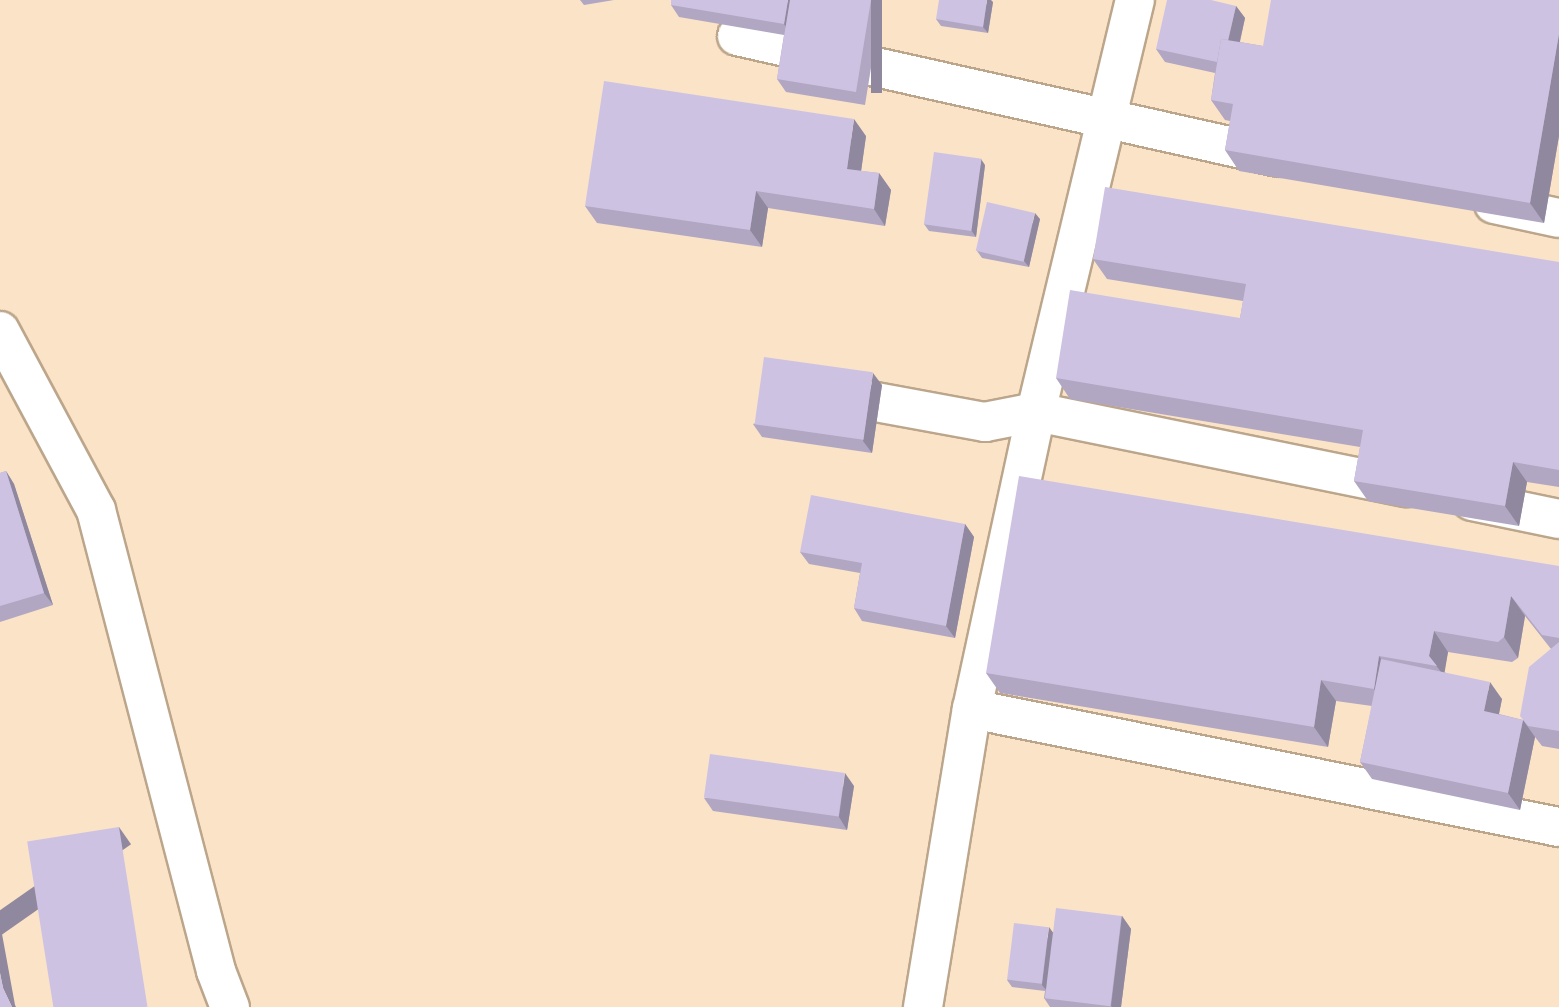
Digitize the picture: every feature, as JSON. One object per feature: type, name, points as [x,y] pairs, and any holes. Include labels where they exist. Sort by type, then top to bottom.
[{"type":"street","points":[[923,1007],[972,709],[1036,412],[1104,120],[1135,0]]},
{"type":"street","points":[[737,36],[1318,166]]},
{"type":"street","points":[[1465,198],[1559,218]]},
{"type":"street","points":[[0,331],[96,510],[213,957],[230,1007]]},
{"type":"street","points":[[799,388],[985,422],[1036,412],[1559,519]]},
{"type":"street","points":[[972,709],[1559,827]]},
{"type":"building","points":[[671,0],[788,0],[784,24],[671,5]]},
{"type":"building","points":[[790,0],[871,0],[856,92],[777,79]]},
{"type":"building","points":[[939,0],[987,0],[983,27],[936,19]]},
{"type":"building","points":[[1167,0],[1211,0],[1236,6],[1228,40],[1221,39],[1217,62],[1156,49]]},
{"type":"building","points":[[1271,0],[1559,0],[1559,34],[1530,203],[1225,150],[1233,104],[1211,100],[1221,39],[1263,46]]},
{"type":"building","points":[[604,81],[854,119],[847,169],[879,173],[874,209],[756,191],[750,230],[585,206]]},
{"type":"building","points":[[934,152],[982,159],[971,231],[924,224]]},
{"type":"building","points":[[1105,187],[1559,262],[1559,470],[1513,462],[1505,506],[1354,481],[1363,430],[1056,378],[1070,290],[1240,318],[1246,284],[1093,259]]},
{"type":"building","points":[[987,202],[1035,213],[1023,262],[976,251]]},
{"type":"building","points":[[764,357],[873,372],[863,440],[755,424]]},
{"type":"building","points":[[6,471],[44,593],[0,606],[0,473]]},
{"type":"building","points":[[1019,476],[1559,566],[1559,638],[1542,635],[1511,596],[1504,637],[1498,642],[1434,631],[1429,656],[1437,666],[1379,656],[1374,689],[1321,680],[1314,727],[986,673]]},
{"type":"building","points":[[811,495],[965,524],[946,626],[854,608],[862,563],[800,552]]},
{"type":"building","points":[[1559,642],[1559,731],[1528,726],[1520,716],[1529,667]]},
{"type":"building","points":[[1381,659],[1490,682],[1484,711],[1523,720],[1508,793],[1360,762]]},
{"type":"building","points":[[710,754],[845,773],[839,816],[704,798]]},
{"type":"building","points":[[119,827],[147,1007],[53,1007],[27,842]]},
{"type":"building","points":[[1056,908],[1122,916],[1110,1006],[1045,998]]},
{"type":"building","points":[[1014,923],[1049,927],[1042,984],[1007,980]]},
{"type":"building","points":[[0,973],[3,988],[12,1007],[0,1007]]}]
